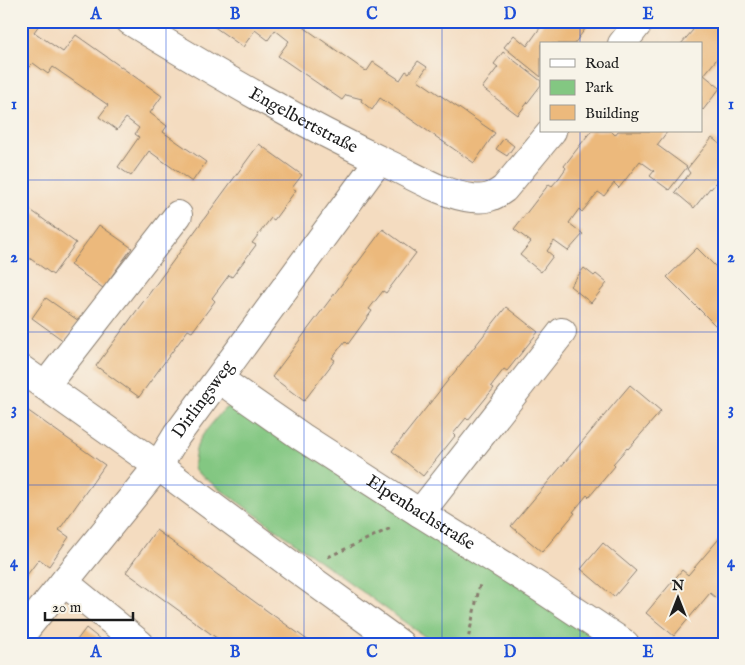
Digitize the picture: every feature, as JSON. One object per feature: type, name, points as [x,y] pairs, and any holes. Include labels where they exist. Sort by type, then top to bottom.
[{"type":"street","name":"Engelbertstraße","points":[[130,21],[248,91],[317,129],[379,160],[462,197],[486,199],[495,196],[504,189],[551,132]]},
{"type":"street","points":[[624,42],[640,21]]},
{"type":"street","name":"Dirlingsweg","points":[[21,635],[158,466],[177,435],[379,160]]},
{"type":"street","points":[[45,386],[178,215]]},
{"type":"street","points":[[420,513],[562,332]]},
{"type":"street","points":[[21,369],[158,466],[400,644]]},
{"type":"street","name":"Elpenbachstraße","points":[[218,379],[302,438],[539,587],[625,644]]},
{"type":"street","points":[[64,582],[140,644]]},
{"type":"path","points":[[298,570],[392,528],[420,513]]},
{"type":"path","points":[[467,644],[480,581]]},
{"type":"green space","points":[[232,406],[612,644],[435,644],[195,471],[194,459],[199,441],[222,412]]},
{"type":"building","points":[[21,21],[42,21],[34,32],[63,52],[76,35],[162,96],[150,113],[167,126],[163,132],[206,162],[192,182],[149,151],[131,176],[118,167],[139,137],[135,134],[139,128],[126,118],[117,130],[99,117],[108,105],[53,67],[48,74],[33,63],[29,67],[21,62],[21,50],[24,47],[21,45]]},
{"type":"building","points":[[206,21],[305,21],[302,26],[364,70],[367,71],[373,62],[400,80],[406,71],[409,73],[418,61],[427,67],[418,80],[495,133],[474,163],[380,98],[372,110],[361,101],[362,99],[346,95],[342,100],[278,56],[289,41],[275,30],[268,40],[255,30],[243,47]]},
{"type":"building","points":[[545,21],[591,21],[575,42],[540,42],[540,76],[504,47],[514,35],[527,46]]},
{"type":"building","points":[[695,21],[724,21],[724,50],[704,75],[720,88],[703,110],[702,42],[683,42],[693,30],[690,28]]},
{"type":"building","points":[[503,52],[540,80],[540,86],[518,115],[482,88],[498,67],[494,64]]},
{"type":"building","points":[[590,132],[612,132],[615,135],[617,132],[667,132],[657,145],[687,167],[669,190],[650,176],[654,171],[640,161],[619,188],[614,183],[604,196],[598,192],[582,212],[579,209],[569,223],[583,234],[568,251],[554,241],[547,251],[553,256],[541,272],[520,255],[531,242],[514,229],[549,184],[552,186],[559,178],[566,168],[564,166]]},
{"type":"building","points":[[504,138],[514,146],[507,156],[496,149]]},
{"type":"building","points":[[712,138],[724,147],[724,173],[694,208],[675,192],[690,173],[687,169]]},
{"type":"building","points":[[259,144],[302,175],[292,188],[296,190],[274,220],[271,218],[252,243],[256,245],[232,277],[229,275],[212,298],[215,301],[192,332],[188,330],[139,397],[96,366]]},
{"type":"building","points":[[21,203],[76,243],[53,275],[21,252]]},
{"type":"building","points":[[99,225],[132,248],[103,288],[70,265]]},
{"type":"building","points":[[383,229],[416,253],[386,293],[383,291],[369,309],[372,311],[348,344],[345,341],[332,358],[335,360],[304,401],[272,377]]},
{"type":"building","points":[[697,248],[724,275],[724,318],[716,326],[667,277]]},
{"type":"building","points":[[584,268],[594,276],[596,274],[607,283],[591,303],[570,286]]},
{"type":"building","points":[[46,298],[79,321],[64,341],[32,318]]},
{"type":"building","points":[[506,307],[538,332],[507,371],[504,369],[491,386],[494,388],[468,420],[466,418],[453,434],[455,436],[423,476],[392,451]]},
{"type":"building","points":[[630,385],[661,411],[613,464],[615,466],[589,497],[587,495],[573,512],[575,513],[542,552],[511,526]]},
{"type":"building","points":[[27,410],[105,465],[59,530],[69,537],[49,566],[39,559],[21,583],[21,419]]},
{"type":"building","points":[[156,530],[313,644],[218,644],[216,642],[218,639],[126,572]]},
{"type":"building","points":[[724,533],[724,589],[716,598],[710,593],[674,636],[646,613],[682,570],[688,575]]},
{"type":"building","points":[[603,543],[636,571],[614,597],[581,569]]},
{"type":"building","points":[[86,628],[106,644],[74,644]]}]
